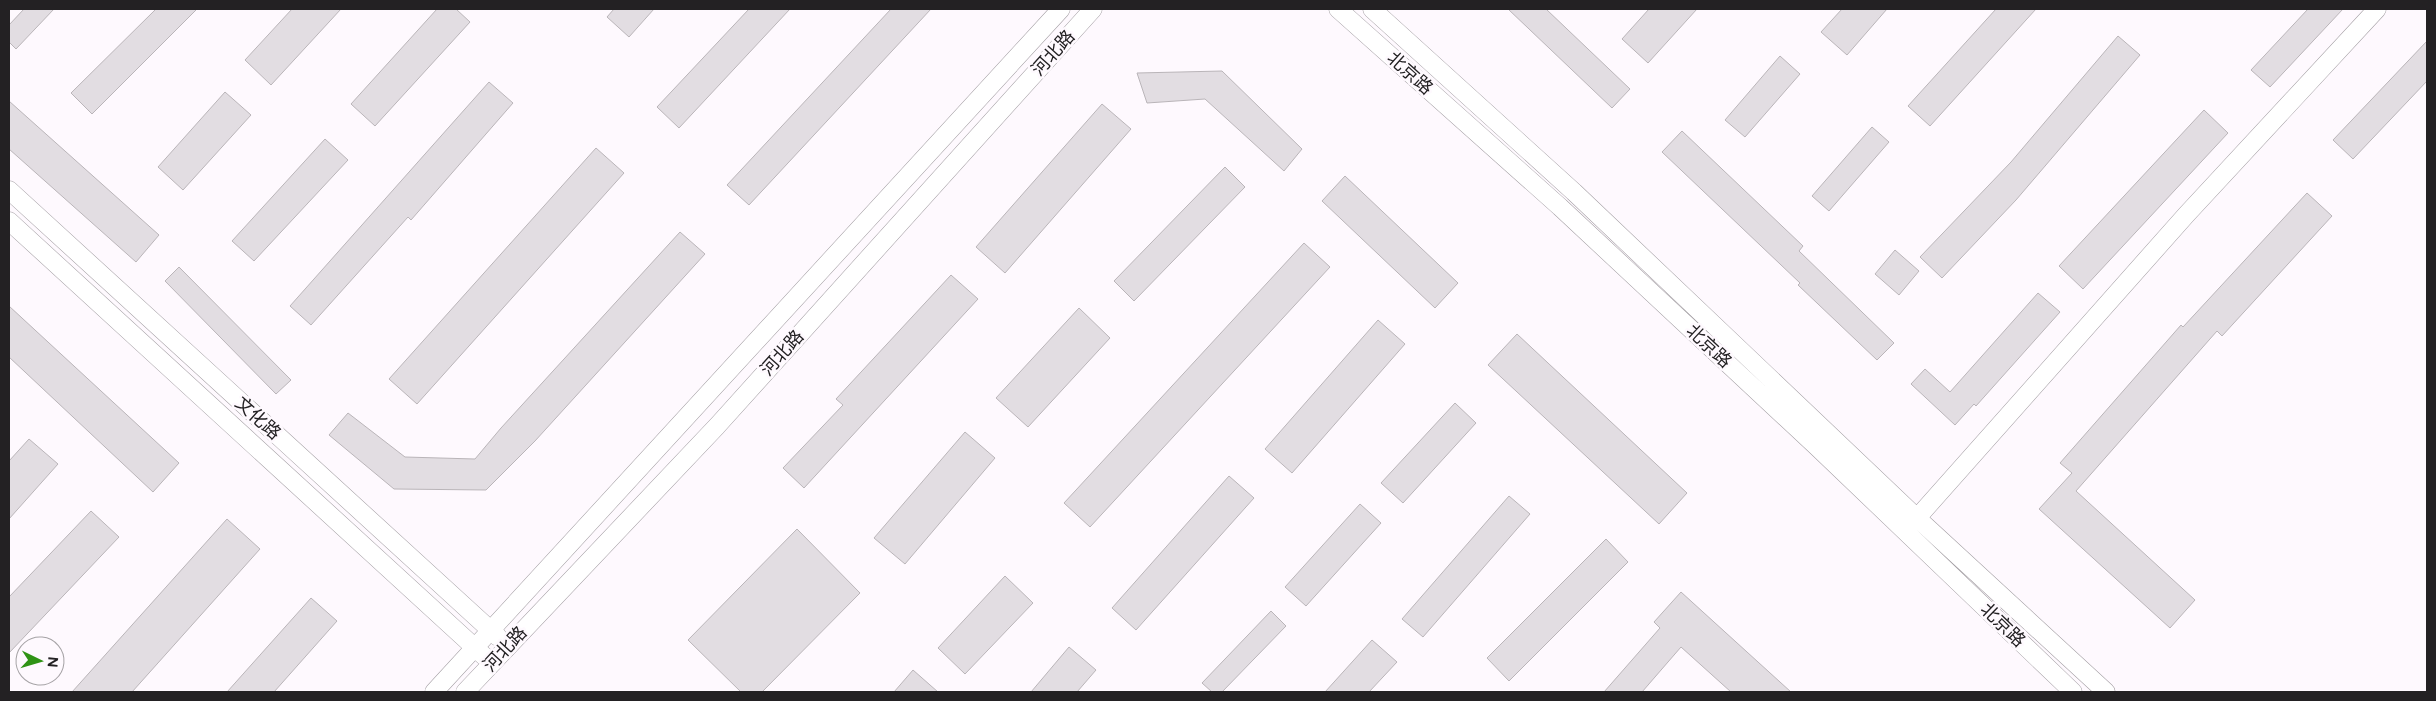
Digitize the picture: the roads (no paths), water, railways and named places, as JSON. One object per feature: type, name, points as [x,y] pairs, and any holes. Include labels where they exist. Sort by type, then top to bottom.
[{"type":"street","name":"河北路","points":[[434,692],[1061,9]]},
{"type":"street","name":"河北路","points":[[465,692],[716,426],[1093,9]]},
{"type":"street","name":"北京路","points":[[1338,9],[1568,213],[2073,692]]},
{"type":"street","name":"北京路","points":[[1372,9],[1574,192],[1917,518],[2106,692]]},
{"type":"street","points":[[1917,518],[2186,215],[2377,9]]},
{"type":"street","name":"文化路","points":[[9,190],[507,646]]},
{"type":"street","name":"文化路","points":[[9,221],[476,647],[491,663]]}]
